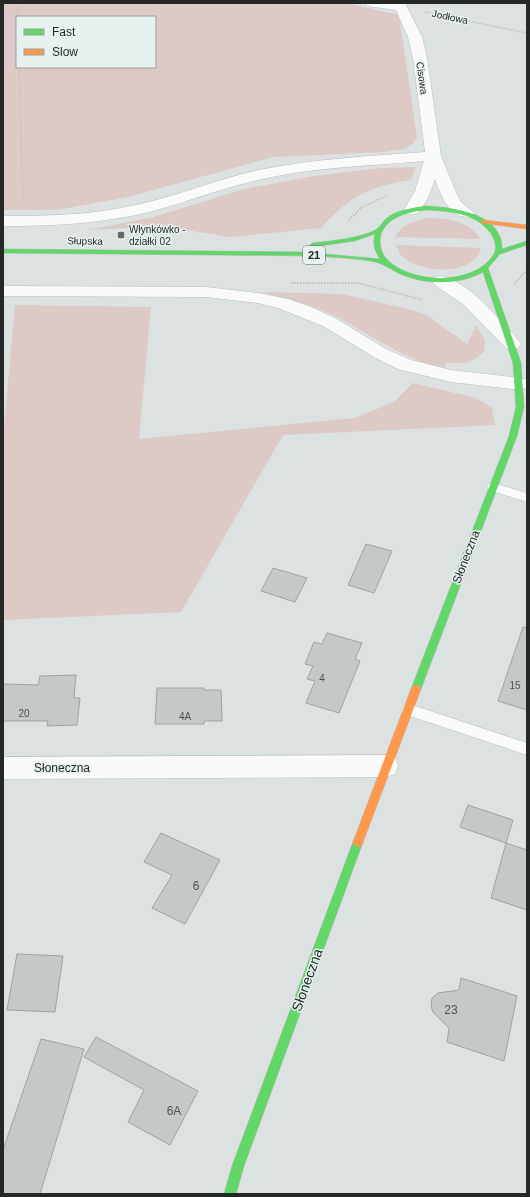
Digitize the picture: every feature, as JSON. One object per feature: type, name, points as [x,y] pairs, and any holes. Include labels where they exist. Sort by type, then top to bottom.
[{"type":"main road","name":"21","points":[[378,231],[393,217],[412,210],[437,208],[466,213],[483,222],[527,227]]},
{"type":"main road","points":[[483,222],[493,230],[497,238],[499,245],[498,253],[527,243]]},
{"type":"main road","name":"Słupska","points":[[238,253],[339,242],[364,238],[378,231]]},
{"type":"main road","points":[[378,231],[375,244],[378,253],[389,263]]},
{"type":"main road","name":"Słupska","points":[[3,251],[304,254],[357,257],[389,263]]},
{"type":"main road","name":"21","points":[[389,263],[399,270],[409,274],[442,281],[467,278],[477,274],[492,263],[498,253]]},
{"type":"main road","name":"Słoneczna","points":[[230,1194],[243,1151],[386,766],[409,710],[513,436],[520,407],[520,384],[517,363],[512,344],[485,268]]},
{"type":"street","points":[[372,3],[400,5]]},
{"type":"street","name":"Cisowa","points":[[400,5],[415,37],[420,58],[433,156],[450,197],[455,205],[466,213]]},
{"type":"street","points":[[3,222],[71,220],[114,214],[150,206],[240,180],[278,171],[341,163],[433,156]]},
{"type":"street","name":"Cisowa","points":[[412,210],[422,196],[433,156]]},
{"type":"street","name":"Słoneczna","points":[[442,281],[455,287],[512,344]]},
{"type":"street","points":[[3,291],[206,292],[258,298],[282,303],[323,319],[349,333],[380,353],[405,365],[452,376],[520,384]]},
{"type":"street","name":"Słoneczna","points":[[3,768],[386,766]]},
{"type":"lane","points":[[493,487],[527,498]]},
{"type":"lane","points":[[409,710],[527,749]]},
{"type":"path","points":[[18,3],[18,16]]},
{"type":"path","name":"Jodłowa","points":[[400,5],[527,33]]},
{"type":"path","points":[[20,68],[23,205]]},
{"type":"path","points":[[495,296],[516,283],[527,270]]},
{"type":"path","points":[[288,283],[347,282],[366,284],[415,299],[430,301]]},
{"type":"shaded area","points":[[3,3],[346,3],[399,15],[417,138],[413,143],[404,149],[385,152],[273,157],[128,197],[57,210],[3,210]]},
{"type":"shaded area","points":[[416,167],[411,180],[372,189],[361,194],[341,208],[321,228],[230,237],[180,229],[151,227],[87,230],[154,217],[244,189],[314,176],[382,168]]},
{"type":"shaded area","points":[[427,218],[449,220],[464,224],[476,233],[480,239],[395,237],[405,226]]},
{"type":"shaded area","points":[[396,245],[481,248],[476,257],[468,264],[457,268],[431,269],[408,261],[400,254]]},
{"type":"shaded area","points":[[260,292],[342,294],[412,310],[426,315],[467,344],[476,325],[485,340],[484,352],[477,358],[465,363],[446,363],[445,367],[425,363],[399,352],[322,310]]},
{"type":"shaded area","points":[[15,305],[151,307],[139,439],[355,418],[394,402],[413,383],[476,398],[492,408],[495,425],[283,435],[181,612],[3,620],[3,439]]},
{"type":"building","points":[[366,544],[392,551],[374,593],[348,585]]},
{"type":"building","points":[[273,568],[307,578],[295,602],[261,591]]},
{"type":"building","points":[[523,627],[527,628],[527,710],[498,701]]},
{"type":"building","points":[[327,633],[362,643],[355,659],[360,661],[339,713],[306,703],[315,681],[307,679],[313,666],[305,664],[314,642],[322,644]]},
{"type":"building","points":[[76,675],[74,698],[80,698],[77,725],[47,726],[48,721],[3,721],[3,684],[38,685],[40,676]]},
{"type":"building","points":[[157,688],[204,688],[204,690],[221,690],[222,721],[204,721],[204,724],[155,724]]},
{"type":"building","points":[[468,805],[513,820],[506,843],[460,827]]},
{"type":"building","points":[[161,833],[220,860],[185,924],[152,908],[172,875],[144,862]]},
{"type":"building","points":[[506,843],[527,850],[527,910],[491,898]]},
{"type":"building","points":[[17,954],[63,956],[55,1012],[7,1010]]},
{"type":"building","points":[[461,978],[517,996],[504,1061],[447,1042],[449,1028],[433,1012],[431,1006],[432,998],[438,993],[459,990]]},
{"type":"building","points":[[96,1037],[198,1091],[170,1145],[128,1122],[144,1090],[84,1057]]},
{"type":"building","points":[[41,1039],[84,1049],[40,1194],[3,1194],[3,1150]]},
{"type":"traffic: fast","points":[[425,208],[456,211],[476,217],[484,222],[497,238],[499,247],[496,256],[486,266],[474,274],[445,280],[429,280],[414,277],[389,264],[379,252],[377,245],[379,231],[383,225],[396,215],[410,210],[425,208]]},
{"type":"traffic: fast","points":[[313,245],[354,239],[378,231]]},
{"type":"traffic: fast","points":[[498,253],[527,243]]},
{"type":"traffic: fast","points":[[3,251],[304,254],[372,259],[389,263]]},
{"type":"traffic: fast","points":[[416,689],[513,436],[520,407],[517,363],[485,268]]},
{"type":"traffic: fast","points":[[230,1194],[238,1166],[358,842]]},
{"type":"traffic: slow","points":[[483,222],[527,227]]},
{"type":"traffic: slow","points":[[358,842],[416,689]]},
{"type":"place","name":"Włynkówko - działki 02","points":[[121,235]]}]
